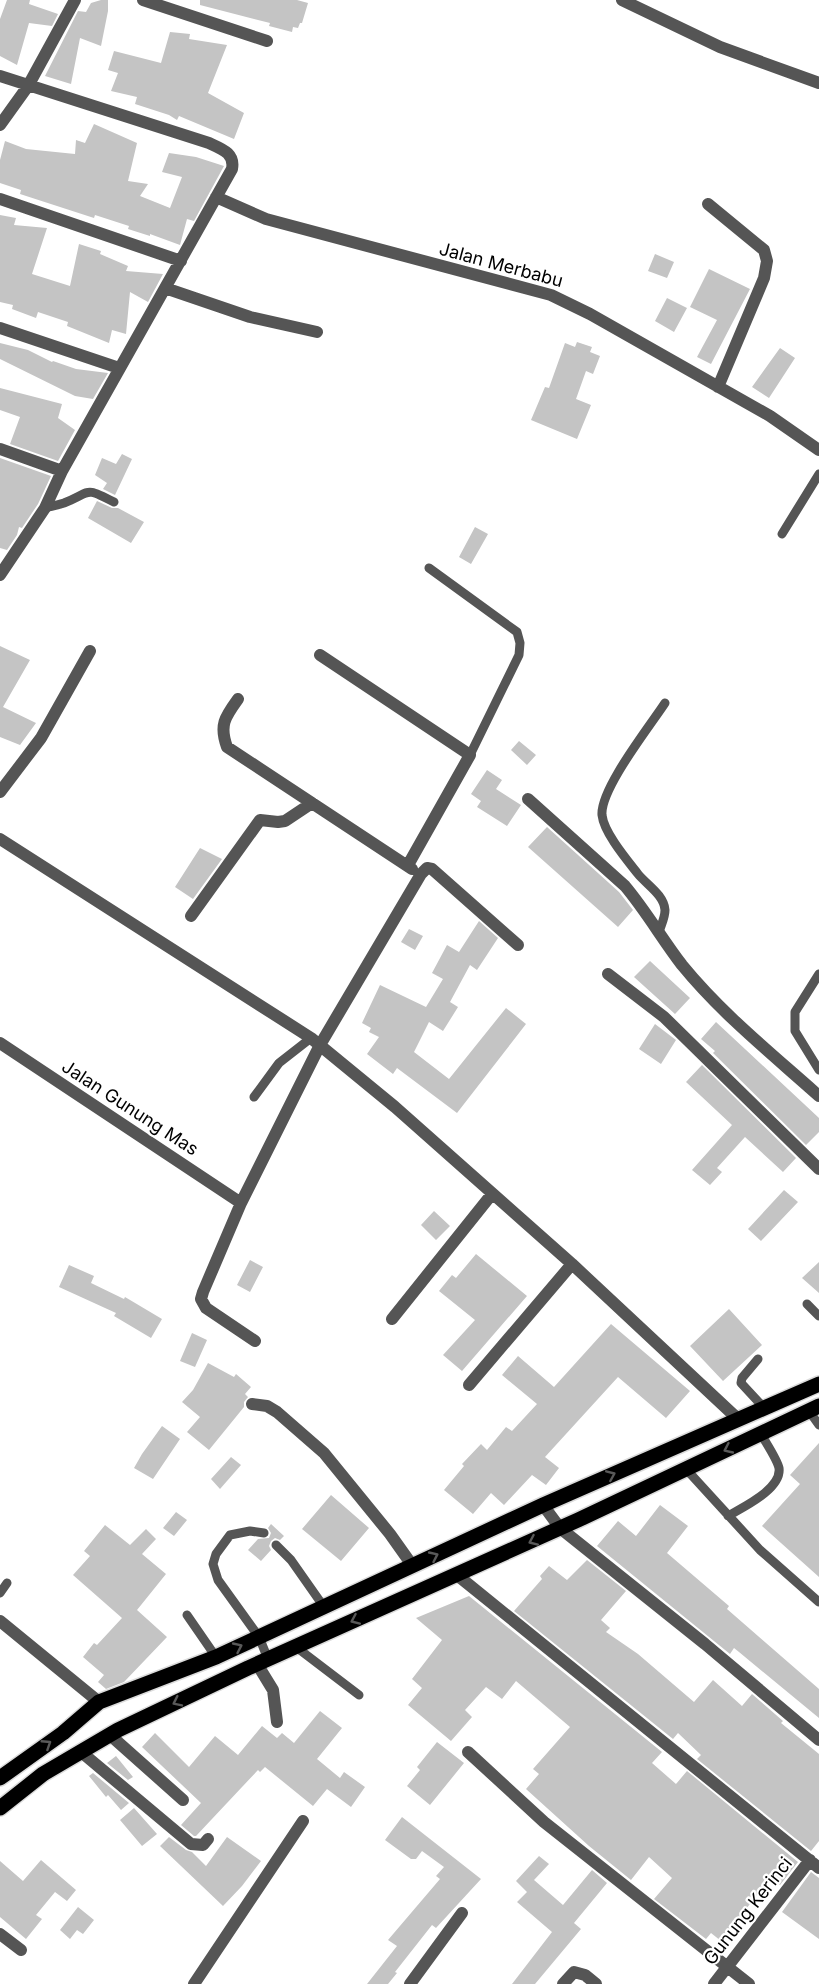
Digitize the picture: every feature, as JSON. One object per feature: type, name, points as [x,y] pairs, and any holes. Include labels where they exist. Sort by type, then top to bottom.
[{"type":"main road","points":[[0,1778],[63,1733],[99,1702],[216,1657],[543,1505],[819,1384]]},
{"type":"main road","points":[[782,1401],[791,1419]]},
{"type":"main road","points":[[0,1808],[43,1774],[110,1735],[263,1661],[560,1528],[814,1408]]},
{"type":"street","points":[[0,125],[28,86],[75,0]]},
{"type":"street","points":[[143,0],[267,41]]},
{"type":"street","points":[[622,0],[720,47],[819,83]]},
{"type":"street","points":[[0,76],[210,143],[224,150],[232,158],[233,163],[232,169],[181,261],[62,471],[45,508],[0,575]]},
{"type":"street","name":"Jalan Merbabu","points":[[216,197],[266,219],[551,295],[590,314],[770,416],[819,450]]},
{"type":"street","points":[[0,200],[181,261]]},
{"type":"street","points":[[708,204],[764,250],[767,261],[764,278],[718,387]]},
{"type":"street","points":[[165,288],[250,317],[317,332]]},
{"type":"street","points":[[0,328],[119,368]]},
{"type":"street","points":[[0,449],[62,471]]},
{"type":"street","points":[[0,792],[41,738],[90,651]]},
{"type":"street","points":[[320,655],[470,755],[408,866]]},
{"type":"street","points":[[238,699],[223,724],[222,733],[226,747],[421,874]]},
{"type":"street","points":[[528,799],[625,886],[639,902],[682,965],[736,1023],[819,1096]]},
{"type":"street","points":[[191,916],[260,820],[278,822],[285,820],[312,803]]},
{"type":"street","points":[[0,839],[315,1042],[395,1107],[572,1264],[739,1420]]},
{"type":"street","points":[[255,1341],[206,1308],[201,1299],[241,1203],[315,1042],[421,874],[427,868],[432,869],[518,945]]},
{"type":"street","points":[[608,974],[678,1030],[819,1169]]},
{"type":"street","name":"Jalan Gunung Mas","points":[[0,1043],[241,1203]]},
{"type":"street","points":[[392,1319],[492,1194]]},
{"type":"street","points":[[469,1385],[572,1264]]},
{"type":"street","points":[[252,1404],[267,1406],[277,1412],[324,1453],[390,1534],[412,1566]]},
{"type":"street","points":[[543,1505],[560,1528],[705,1644],[819,1740]]},
{"type":"street","points":[[457,1575],[815,1864]]},
{"type":"street","points":[[0,1621],[99,1702]]},
{"type":"street","points":[[263,1661],[273,1690],[277,1722]]},
{"type":"street","points":[[110,1735],[183,1800]]},
{"type":"street","points":[[80,1751],[191,1844],[203,1845],[208,1839]]},
{"type":"street","points":[[468,1752],[544,1822],[749,1984]]},
{"type":"street","points":[[194,1984],[303,1821]]},
{"type":"street","name":"Gunung Kerinci","points":[[714,1984],[815,1864]]},
{"type":"street","points":[[410,1984],[462,1913]]},
{"type":"street","points":[[0,1934],[21,1950]]},
{"type":"street","points":[[563,1984],[574,1972],[585,1975],[596,1984]]},
{"type":"lane","points":[[782,534],[819,474]]},
{"type":"lane","points":[[45,508],[64,503],[88,491],[98,493],[114,502]]},
{"type":"lane","points":[[429,568],[518,632],[519,656],[470,755]]},
{"type":"lane","points":[[659,932],[665,908],[658,894],[639,875],[606,830],[602,814],[608,794],[618,774],[665,703]]},
{"type":"lane","points":[[819,974],[795,1012],[795,1031],[819,1070]]},
{"type":"lane","points":[[254,1097],[279,1063],[315,1042]]},
{"type":"lane","points":[[807,1304],[819,1316]]},
{"type":"lane","points":[[758,1359],[742,1378],[741,1383],[765,1409]]},
{"type":"lane","points":[[814,1408],[819,1425]]},
{"type":"lane","points":[[729,1516],[771,1489],[776,1480],[779,1469],[761,1434]]},
{"type":"lane","points":[[686,1469],[760,1550],[819,1602]]},
{"type":"lane","points":[[263,1661],[259,1637],[218,1580],[213,1564],[216,1554],[230,1535],[250,1531],[264,1533]]},
{"type":"lane","points":[[276,1545],[291,1560],[324,1607]]},
{"type":"lane","points":[[0,1593],[7,1583]]},
{"type":"lane","points":[[187,1615],[216,1657]]},
{"type":"lane","points":[[296,1647],[359,1695]]},
{"type":"building","points":[[7,0],[30,0],[29,4],[58,14],[52,26],[29,23],[17,65],[0,56],[0,19]]},
{"type":"building","points":[[108,0],[108,11],[101,46],[80,38],[71,84],[45,76],[78,11],[86,12],[91,3]]},
{"type":"building","points":[[200,0],[297,0],[308,3],[302,23],[298,28],[293,27],[292,32],[269,26],[270,23],[200,5]]},
{"type":"building","points":[[170,32],[190,34],[189,39],[227,45],[208,93],[244,113],[234,139],[179,116],[177,120],[169,115],[135,104],[137,97],[111,91],[118,73],[108,70],[114,51],[161,63]]},
{"type":"building","points":[[94,124],[137,143],[128,181],[148,184],[140,196],[170,208],[182,177],[162,172],[169,153],[196,157],[224,166],[194,221],[187,219],[180,245],[128,229],[129,226],[95,215],[94,218],[20,194],[21,190],[0,183],[0,160],[5,141],[26,149],[75,154],[76,140],[85,143]]},
{"type":"building","points":[[0,215],[16,218],[14,225],[47,228],[32,274],[70,286],[79,244],[101,251],[100,254],[128,266],[126,271],[163,274],[148,302],[130,292],[126,334],[112,330],[109,343],[67,326],[68,322],[38,312],[36,318],[12,309],[13,305],[0,302]]},
{"type":"building","points":[[655,254],[674,262],[667,278],[648,271]]},
{"type":"building","points":[[709,269],[750,289],[711,364],[697,357],[717,320],[690,307]]},
{"type":"building","points":[[667,298],[687,308],[674,332],[655,321]]},
{"type":"building","points":[[577,342],[592,347],[590,352],[600,356],[593,374],[586,371],[576,399],[591,405],[577,439],[531,420],[545,387],[549,388],[565,343],[575,347]]},
{"type":"building","points":[[0,343],[28,350],[52,362],[76,369],[108,373],[93,399],[75,396],[0,359]]},
{"type":"building","points":[[780,348],[795,358],[769,398],[752,387]]},
{"type":"building","points":[[0,388],[62,404],[58,418],[75,430],[58,461],[10,444],[20,417],[0,410]]},
{"type":"building","points":[[122,454],[132,459],[115,495],[103,489],[107,483],[95,475],[102,458],[116,464]]},
{"type":"building","points":[[0,458],[51,476],[38,504],[22,528],[19,527],[17,535],[7,550],[0,548]]},
{"type":"building","points":[[97,501],[112,508],[118,508],[144,522],[131,543],[88,518]]},
{"type":"building","points":[[475,527],[488,534],[471,564],[459,557]]},
{"type":"building","points":[[0,646],[30,660],[3,707],[36,723],[20,745],[0,737]]},
{"type":"building","points":[[519,741],[536,755],[527,765],[511,750]]},
{"type":"building","points":[[487,770],[502,780],[496,789],[521,805],[507,826],[477,807],[481,801],[471,794]]},
{"type":"building","points":[[547,827],[619,892],[633,910],[618,927],[528,847]]},
{"type":"building","points":[[200,848],[222,859],[193,899],[175,887]]},
{"type":"building","points":[[479,921],[498,938],[477,970],[470,965],[450,1002],[458,1007],[443,1031],[429,1022],[414,1052],[449,1079],[506,1008],[526,1024],[457,1113],[397,1068],[393,1074],[367,1054],[379,1037],[369,1032],[371,1028],[362,1023],[380,985],[426,1007],[443,979],[432,973],[447,945],[459,952]]},
{"type":"building","points":[[409,929],[423,936],[415,950],[401,942]]},
{"type":"building","points":[[650,961],[690,998],[675,1014],[634,977]]},
{"type":"building","points":[[716,1022],[819,1118],[819,1132],[806,1145],[701,1039]]},
{"type":"building","points":[[655,1024],[676,1040],[661,1064],[639,1049]]},
{"type":"building","points":[[702,1065],[796,1158],[783,1172],[745,1137],[717,1168],[722,1172],[710,1185],[692,1170],[732,1125],[686,1082]]},
{"type":"building","points":[[784,1190],[798,1202],[761,1241],[748,1229]]},
{"type":"building","points":[[434,1211],[450,1226],[436,1240],[421,1225]]},
{"type":"building","points":[[476,1254],[527,1296],[462,1371],[443,1355],[475,1320],[439,1291],[452,1275],[456,1278]]},
{"type":"building","points":[[250,1260],[263,1267],[250,1292],[237,1285]]},
{"type":"building","points":[[819,1262],[819,1293],[802,1278]]},
{"type":"building","points":[[69,1265],[94,1276],[91,1283],[124,1299],[125,1297],[162,1319],[151,1338],[114,1316],[116,1313],[59,1287]]},
{"type":"building","points":[[729,1309],[762,1345],[723,1381],[690,1346]]},
{"type":"building","points":[[611,1324],[690,1391],[666,1418],[618,1377],[545,1457],[559,1468],[546,1485],[532,1475],[504,1505],[491,1493],[473,1514],[444,1490],[464,1466],[462,1464],[481,1444],[487,1450],[506,1427],[512,1431],[537,1404],[502,1375],[518,1356],[554,1387]]},
{"type":"building","points":[[192,1333],[207,1340],[195,1367],[180,1361]]},
{"type":"building","points":[[208,1363],[234,1377],[236,1374],[251,1387],[245,1394],[248,1397],[244,1402],[244,1407],[209,1450],[187,1432],[200,1417],[182,1402],[193,1390]]},
{"type":"building","points":[[162,1426],[180,1439],[153,1479],[134,1468]]},
{"type":"building","points":[[819,1443],[819,1577],[762,1526],[800,1484],[790,1475]]},
{"type":"building","points":[[231,1457],[241,1465],[220,1489],[211,1479]]},
{"type":"building","points":[[331,1495],[369,1528],[341,1561],[302,1529]]},
{"type":"building","points":[[660,1505],[688,1526],[667,1553],[729,1606],[727,1609],[819,1689],[819,1718],[734,1648],[730,1654],[597,1546],[618,1521],[636,1536]]},
{"type":"building","points":[[176,1512],[187,1520],[174,1536],[163,1528]]},
{"type":"building","points":[[271,1524],[284,1536],[280,1540],[275,1538],[271,1541],[269,1546],[271,1550],[261,1561],[248,1550],[258,1539],[269,1538],[271,1533],[268,1528]]},
{"type":"building","points":[[105,1525],[130,1545],[146,1529],[156,1539],[142,1554],[166,1574],[137,1610],[167,1637],[124,1682],[106,1689],[98,1682],[104,1675],[83,1657],[94,1643],[97,1645],[122,1618],[73,1575],[90,1556],[84,1551]]},
{"type":"building","points":[[587,1560],[626,1591],[601,1620],[610,1628],[606,1632],[638,1654],[694,1702],[713,1680],[742,1706],[752,1694],[783,1721],[781,1723],[819,1754],[819,1841],[811,1851],[697,1759],[701,1755],[678,1733],[673,1739],[514,1611],[542,1579],[540,1576],[549,1566],[567,1580]]},
{"type":"building","points":[[469,1596],[662,1752],[652,1763],[676,1784],[687,1771],[798,1862],[780,1885],[771,1877],[721,1941],[711,1933],[706,1939],[654,1899],[672,1878],[649,1857],[631,1880],[589,1846],[526,1789],[539,1774],[533,1769],[570,1727],[516,1681],[502,1699],[486,1687],[465,1710],[472,1717],[451,1741],[408,1705],[422,1688],[412,1679],[442,1640],[416,1618]]},
{"type":"building","points":[[320,1711],[342,1728],[317,1759],[340,1778],[344,1772],[365,1787],[351,1807],[327,1789],[313,1806],[265,1767],[260,1772],[258,1770],[194,1836],[181,1825],[201,1803],[142,1747],[155,1733],[189,1767],[215,1736],[238,1755],[262,1726],[277,1738],[282,1733],[294,1743]]},
{"type":"building","points":[[437,1742],[464,1763],[430,1805],[407,1786],[420,1770],[417,1767]]},
{"type":"building","points":[[116,1756],[133,1777],[128,1780],[107,1763]]},
{"type":"building","points":[[93,1773],[129,1803],[121,1810],[108,1795],[106,1797],[89,1776]]},
{"type":"building","points":[[134,1808],[157,1834],[142,1846],[120,1820]]},
{"type":"building","points":[[402,1817],[481,1879],[436,1928],[432,1925],[388,1984],[367,1984],[397,1946],[388,1940],[440,1879],[436,1876],[444,1867],[422,1851],[416,1859],[411,1859],[385,1840]]},
{"type":"building","points":[[169,1837],[192,1852],[206,1866],[227,1837],[261,1861],[223,1906],[160,1846]]},
{"type":"building","points":[[539,1856],[549,1864],[534,1880],[563,1905],[592,1870],[607,1883],[574,1923],[581,1929],[535,1984],[512,1984],[552,1932],[517,1902],[527,1892],[516,1881]]},
{"type":"building","points":[[41,1860],[76,1890],[67,1901],[55,1892],[36,1915],[42,1919],[26,1939],[0,1917],[0,1861],[23,1881]]},
{"type":"building","points":[[811,1872],[819,1878],[819,1939],[782,1912]]},
{"type":"building","points":[[78,1907],[94,1920],[83,1934],[77,1930],[70,1939],[60,1930]]}]
